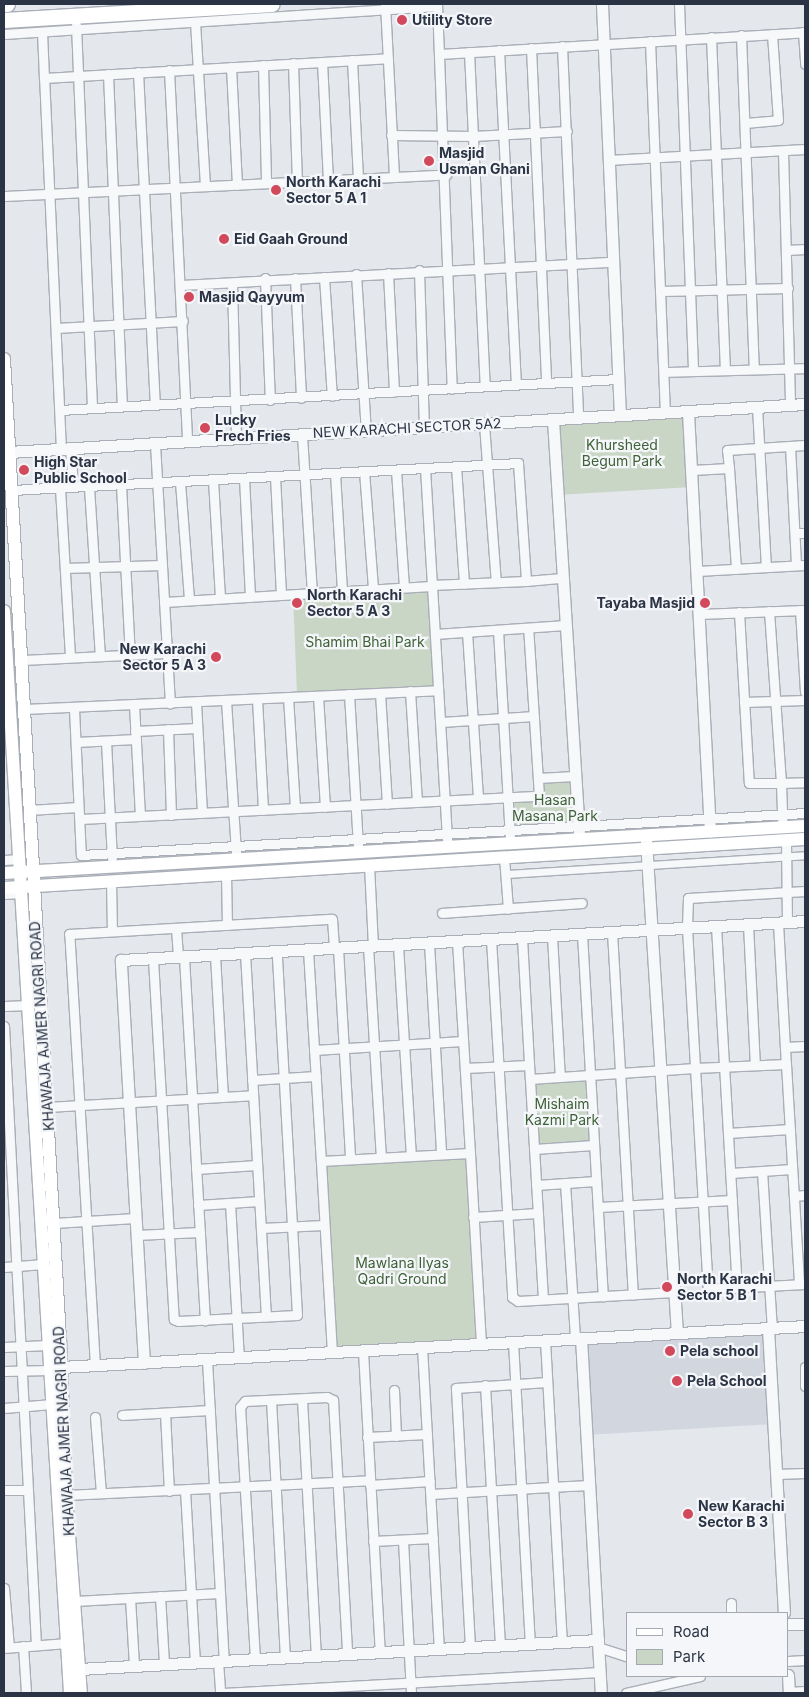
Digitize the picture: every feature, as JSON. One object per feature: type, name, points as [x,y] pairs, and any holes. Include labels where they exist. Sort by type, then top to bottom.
[{"type":"main road","points":[[4,20],[75,22],[272,4]]},
{"type":"main road","name":"KHAWAJA AJMER NAGRI ROAD","points":[[4,359],[12,490],[9,536],[22,660],[29,810],[25,889],[30,1005],[44,1264],[52,1292],[70,1693]]},
{"type":"main road","name":"KHAWAJA AJMER NAGRI ROAD","points":[[4,611],[19,859],[26,872]]},
{"type":"main road","points":[[4,873],[26,872],[112,859],[447,842],[510,844],[578,833],[645,835],[710,825],[782,821],[805,826]]},
{"type":"main road","points":[[4,888],[25,889],[111,880],[805,839]]},
{"type":"main road","name":"KHAWAJA AJMER NAGRI ROAD","points":[[25,889],[47,1107],[54,1223],[48,1345],[55,1368],[52,1404],[58,1428],[66,1495],[81,1693]]},
{"type":"street","points":[[602,4],[602,44],[620,415]]},
{"type":"street","points":[[679,4],[682,39],[693,371]]},
{"type":"street","points":[[4,34],[42,32],[75,22],[195,22],[384,7],[437,5],[450,269],[452,389]]},
{"type":"street","points":[[384,7],[394,177]]},
{"type":"street","points":[[75,22],[92,407]]},
{"type":"street","points":[[195,22],[205,186]]},
{"type":"street","points":[[42,32],[60,410],[73,488]]},
{"type":"street","points":[[440,54],[804,32],[805,64]]},
{"type":"street","points":[[745,123],[778,120],[772,34]]},
{"type":"street","points":[[742,35],[754,369]]},
{"type":"street","points":[[711,37],[725,370]]},
{"type":"street","points":[[650,41],[665,412]]},
{"type":"street","points":[[562,46],[573,264],[578,418]]},
{"type":"street","points":[[531,48],[546,383]]},
{"type":"street","points":[[500,50],[516,385]]},
{"type":"street","points":[[469,52],[485,386]]},
{"type":"street","points":[[44,78],[386,58]]},
{"type":"street","points":[[352,60],[358,179]]},
{"type":"street","points":[[322,62],[328,180]]},
{"type":"street","points":[[293,63],[298,182]]},
{"type":"street","points":[[263,65],[266,183]]},
{"type":"street","points":[[231,67],[237,185]]},
{"type":"street","points":[[169,70],[174,188],[183,321],[187,442]]},
{"type":"street","points":[[138,72],[155,405]]},
{"type":"street","points":[[108,74],[122,406]]},
{"type":"street","points":[[391,135],[472,136],[567,131]]},
{"type":"street","points":[[608,160],[805,149]]},
{"type":"street","points":[[783,150],[790,405]]},
{"type":"street","points":[[4,196],[446,174]]},
{"type":"street","points":[[787,250],[805,249]]},
{"type":"street","points":[[181,285],[232,283],[264,278],[324,277],[419,270],[612,262]]},
{"type":"street","points":[[419,270],[424,427]]},
{"type":"street","points":[[388,273],[394,392]]},
{"type":"street","points":[[356,274],[366,431]]},
{"type":"street","points":[[324,277],[332,396]]},
{"type":"street","points":[[264,278],[270,400]]},
{"type":"street","points":[[295,278],[301,398]]},
{"type":"street","points":[[232,283],[236,439]]},
{"type":"street","points":[[660,291],[788,288]]},
{"type":"street","points":[[56,328],[118,323],[183,321]]},
{"type":"street","points":[[664,372],[805,368]]},
{"type":"street","points":[[60,410],[92,407],[236,402],[618,379]]},
{"type":"street","name":"NEW KARACHI SECTOR 5A2","points":[[9,452],[805,404]]},
{"type":"street","points":[[757,407],[766,567]]},
{"type":"street","points":[[425,468],[447,842],[510,831],[578,833],[710,825],[688,412]]},
{"type":"street","points":[[553,420],[578,833]]},
{"type":"street","points":[[484,424],[496,582]]},
{"type":"street","points":[[302,435],[312,593]]},
{"type":"street","points":[[155,444],[170,704]]},
{"type":"street","points":[[736,569],[727,450],[805,445]]},
{"type":"street","points":[[697,571],[801,565],[795,533],[790,446]]},
{"type":"street","points":[[12,490],[518,463],[526,581]]},
{"type":"street","points":[[456,466],[464,584]]},
{"type":"street","points":[[692,470],[728,468]]},
{"type":"street","points":[[396,470],[404,587]]},
{"type":"street","points":[[364,471],[373,589]]},
{"type":"street","points":[[335,473],[342,591]]},
{"type":"street","points":[[275,476],[281,595]]},
{"type":"street","points":[[244,478],[250,597]]},
{"type":"street","points":[[213,480],[220,598]]},
{"type":"street","points":[[180,482],[189,600]]},
{"type":"street","points":[[121,485],[130,655]]},
{"type":"street","points":[[89,486],[100,656]]},
{"type":"street","points":[[60,488],[70,657]]},
{"type":"street","points":[[795,533],[805,533]]},
{"type":"street","points":[[65,568],[162,565]]},
{"type":"street","points":[[164,602],[562,578]]},
{"type":"street","points":[[699,614],[802,610],[805,692]]},
{"type":"street","points":[[769,611],[782,821],[805,813]]},
{"type":"street","points":[[739,612],[749,783],[805,782]]},
{"type":"street","points":[[436,634],[565,625]]},
{"type":"street","points":[[80,819],[539,796],[528,628]]},
{"type":"street","points":[[498,630],[510,844]]},
{"type":"street","points":[[466,632],[478,799]]},
{"type":"street","points":[[22,660],[167,653]]},
{"type":"street","points":[[24,709],[74,709],[438,690]]},
{"type":"street","points":[[410,691],[417,802]]},
{"type":"street","points":[[380,693],[387,804]]},
{"type":"street","points":[[349,694],[358,846]]},
{"type":"street","points":[[318,696],[325,807]]},
{"type":"street","points":[[288,698],[295,808]]},
{"type":"street","points":[[257,699],[263,810]]},
{"type":"street","points":[[744,702],[805,700]]},
{"type":"street","points":[[226,701],[236,853]]},
{"type":"street","points":[[196,702],[202,813]]},
{"type":"street","points":[[134,705],[140,816]]},
{"type":"street","points":[[74,709],[81,855],[112,859],[106,741]]},
{"type":"street","points":[[440,722],[534,716]]},
{"type":"street","points":[[76,742],[106,741],[168,729],[197,728]]},
{"type":"street","points":[[168,729],[171,815]]},
{"type":"street","points":[[538,778],[574,776]]},
{"type":"street","points":[[29,810],[78,807]]},
{"type":"street","points":[[645,835],[649,867],[677,1333]]},
{"type":"street","points":[[786,840],[784,856],[787,892],[783,922],[785,1047],[792,1169],[802,1284],[708,1290],[687,928],[688,898],[787,892],[805,891]]},
{"type":"street","points":[[506,874],[649,867],[805,855]]},
{"type":"street","points":[[504,857],[508,909]]},
{"type":"street","points":[[4,860],[19,859]]},
{"type":"street","points":[[369,865],[374,1046],[381,1158]]},
{"type":"street","points":[[226,874],[227,925]]},
{"type":"street","points":[[111,880],[112,931]]},
{"type":"street","points":[[4,894],[25,889]]},
{"type":"street","points":[[442,913],[582,904]]},
{"type":"street","points":[[95,1366],[70,934],[332,919],[344,1048],[350,1160]]},
{"type":"street","points":[[144,1363],[120,963],[123,959],[245,954],[805,921]]},
{"type":"street","points":[[748,924],[755,1065]]},
{"type":"street","points":[[716,926],[737,1288]]},
{"type":"street","points":[[176,928],[181,957],[192,1099],[205,1320]]},
{"type":"street","points":[[612,932],[633,1294]]},
{"type":"street","points":[[582,934],[603,1296]]},
{"type":"street","points":[[552,936],[560,1077]]},
{"type":"street","points":[[522,938],[543,1299]]},
{"type":"street","points":[[491,939],[512,1297],[518,1301],[674,1292]]},
{"type":"street","points":[[457,941],[481,1344]]},
{"type":"street","points":[[429,943],[441,1154]]},
{"type":"street","points":[[398,945],[410,1156]]},
{"type":"street","points":[[308,950],[332,1352]]},
{"type":"street","points":[[153,959],[174,1319],[205,1320],[298,1313],[277,952]]},
{"type":"street","points":[[245,954],[266,1316]]},
{"type":"street","points":[[215,955],[223,1097]]},
{"type":"street","points":[[4,1006],[30,1005]]},
{"type":"street","points":[[4,1026],[6,1127],[16,1266],[24,1407],[26,1490],[36,1645]]},
{"type":"street","points":[[314,1050],[463,1041]]},
{"type":"street","points":[[785,1047],[805,1046]]},
{"type":"street","points":[[465,1068],[529,1064]]},
{"type":"street","points":[[530,1079],[786,1064]]},
{"type":"street","points":[[252,1080],[316,1076]]},
{"type":"street","points":[[47,1107],[253,1095]]},
{"type":"street","points":[[728,1133],[790,1129]]},
{"type":"street","points":[[534,1149],[594,1145]]},
{"type":"street","points":[[321,1161],[470,1153]]},
{"type":"street","points":[[196,1169],[257,1166]]},
{"type":"street","points":[[731,1173],[792,1169]]},
{"type":"street","points":[[762,1171],[784,1612]]},
{"type":"street","points":[[536,1184],[596,1181]]},
{"type":"street","points":[[565,1183],[572,1298],[578,1339],[589,1485],[601,1693]]},
{"type":"street","points":[[794,1196],[805,1195]]},
{"type":"street","points":[[598,1207],[732,1200]]},
{"type":"street","points":[[198,1205],[260,1201]]},
{"type":"street","points":[[230,1203],[239,1358]]},
{"type":"street","points":[[473,1217],[538,1213]]},
{"type":"street","points":[[54,1223],[135,1218]]},
{"type":"street","points":[[261,1228],[324,1225]]},
{"type":"street","points":[[136,1235],[200,1232]]},
{"type":"street","points":[[4,1267],[44,1264]]},
{"type":"street","points":[[4,1371],[805,1326]]},
{"type":"street","points":[[544,1340],[562,1642]]},
{"type":"street","points":[[513,1342],[530,1644]]},
{"type":"street","points":[[4,1347],[48,1345]]},
{"type":"street","points":[[422,1348],[440,1649]]},
{"type":"street","points":[[363,1351],[380,1652]]},
{"type":"street","points":[[207,1360],[220,1593],[222,1693],[600,1672]]},
{"type":"street","points":[[805,1367],[805,1386]]},
{"type":"street","points":[[470,1647],[456,1388],[547,1382]]},
{"type":"street","points":[[485,1386],[500,1645]]},
{"type":"street","points":[[394,1390],[396,1436]]},
{"type":"street","points":[[254,1659],[240,1407],[245,1401],[327,1397],[333,1400],[347,1654]]},
{"type":"street","points":[[302,1399],[316,1656]]},
{"type":"street","points":[[271,1400],[285,1657]]},
{"type":"street","points":[[4,1408],[52,1404]]},
{"type":"street","points":[[122,1415],[210,1410]]},
{"type":"street","points":[[165,1413],[169,1491]]},
{"type":"street","points":[[95,1417],[101,1494]]},
{"type":"street","points":[[368,1437],[427,1434]]},
{"type":"street","points":[[776,1474],[805,1473]]},
{"type":"street","points":[[66,1495],[306,1483],[430,1481]]},
{"type":"street","points":[[430,1494],[589,1485]]},
{"type":"street","points":[[4,1490],[26,1490]]},
{"type":"street","points":[[185,1490],[195,1662]]},
{"type":"street","points":[[374,1541],[433,1538]]},
{"type":"street","points":[[403,1540],[412,1693]]},
{"type":"street","points":[[4,1588],[6,1647],[67,1643]]},
{"type":"street","points":[[75,1601],[220,1593]]},
{"type":"street","points":[[160,1596],[164,1664]]},
{"type":"street","points":[[130,1598],[134,1666]]},
{"type":"street","points":[[731,1603],[731,1612]]},
{"type":"street","points":[[789,1624],[805,1624]]},
{"type":"street","points":[[79,1669],[562,1642],[598,1643],[626,1656]]},
{"type":"street","points":[[23,1646],[26,1693]]},
{"type":"street","points":[[789,1661],[805,1660]]},
{"type":"street","points":[[626,1693],[687,1677]]},
{"type":"street","points":[[788,1677],[789,1693],[805,1691]]},
{"type":"shaded area","name":"Pela School","points":[[768,1328],[773,1424],[586,1435],[581,1338]]},
{"type":"green space","name":"Khursheed Begum Park","points":[[688,412],[692,487],[557,495],[553,420]]},
{"type":"green space","name":"Shamim Bhai Park","points":[[434,588],[438,690],[297,695],[293,594]]},
{"type":"green space","name":"Hasan Masana Park","points":[[572,778],[575,827],[512,830],[510,799],[540,797],[540,779]]},
{"type":"green space","name":"Mishaim Kazmi Park","points":[[590,1075],[594,1145],[534,1149],[530,1079]]},
{"type":"green space","name":"Mawlana Ilyas Qadri Ground","points":[[468,1154],[478,1344],[334,1353],[324,1161]]},
{"type":"place","name":"Utility Store","points":[[402,20]]},
{"type":"place","name":"Masjid Usman Ghani","points":[[429,161]]},
{"type":"place","name":"North Karachi Sector 5 A 1","points":[[276,190]]},
{"type":"place","name":"Eid Gaah Ground","points":[[224,239]]},
{"type":"place","name":"Masjid Qayyum","points":[[189,297]]},
{"type":"place","name":"Lucky Frech Fries","points":[[205,428]]},
{"type":"place","name":"High Star Public School","points":[[24,470]]},
{"type":"place","name":"North Karachi Sector 5 A 3","points":[[297,603]]},
{"type":"place","name":"Tayaba Masjid","points":[[705,603]]},
{"type":"place","name":"New Karachi Sector 5 A 3","points":[[216,657]]},
{"type":"place","name":"North Karachi Sector 5 B 1","points":[[667,1287]]},
{"type":"place","name":"Pela school","points":[[670,1351]]},
{"type":"place","name":"Pela School","points":[[677,1381]]},
{"type":"place","name":"New Karachi Sector B 3","points":[[688,1514]]}]
